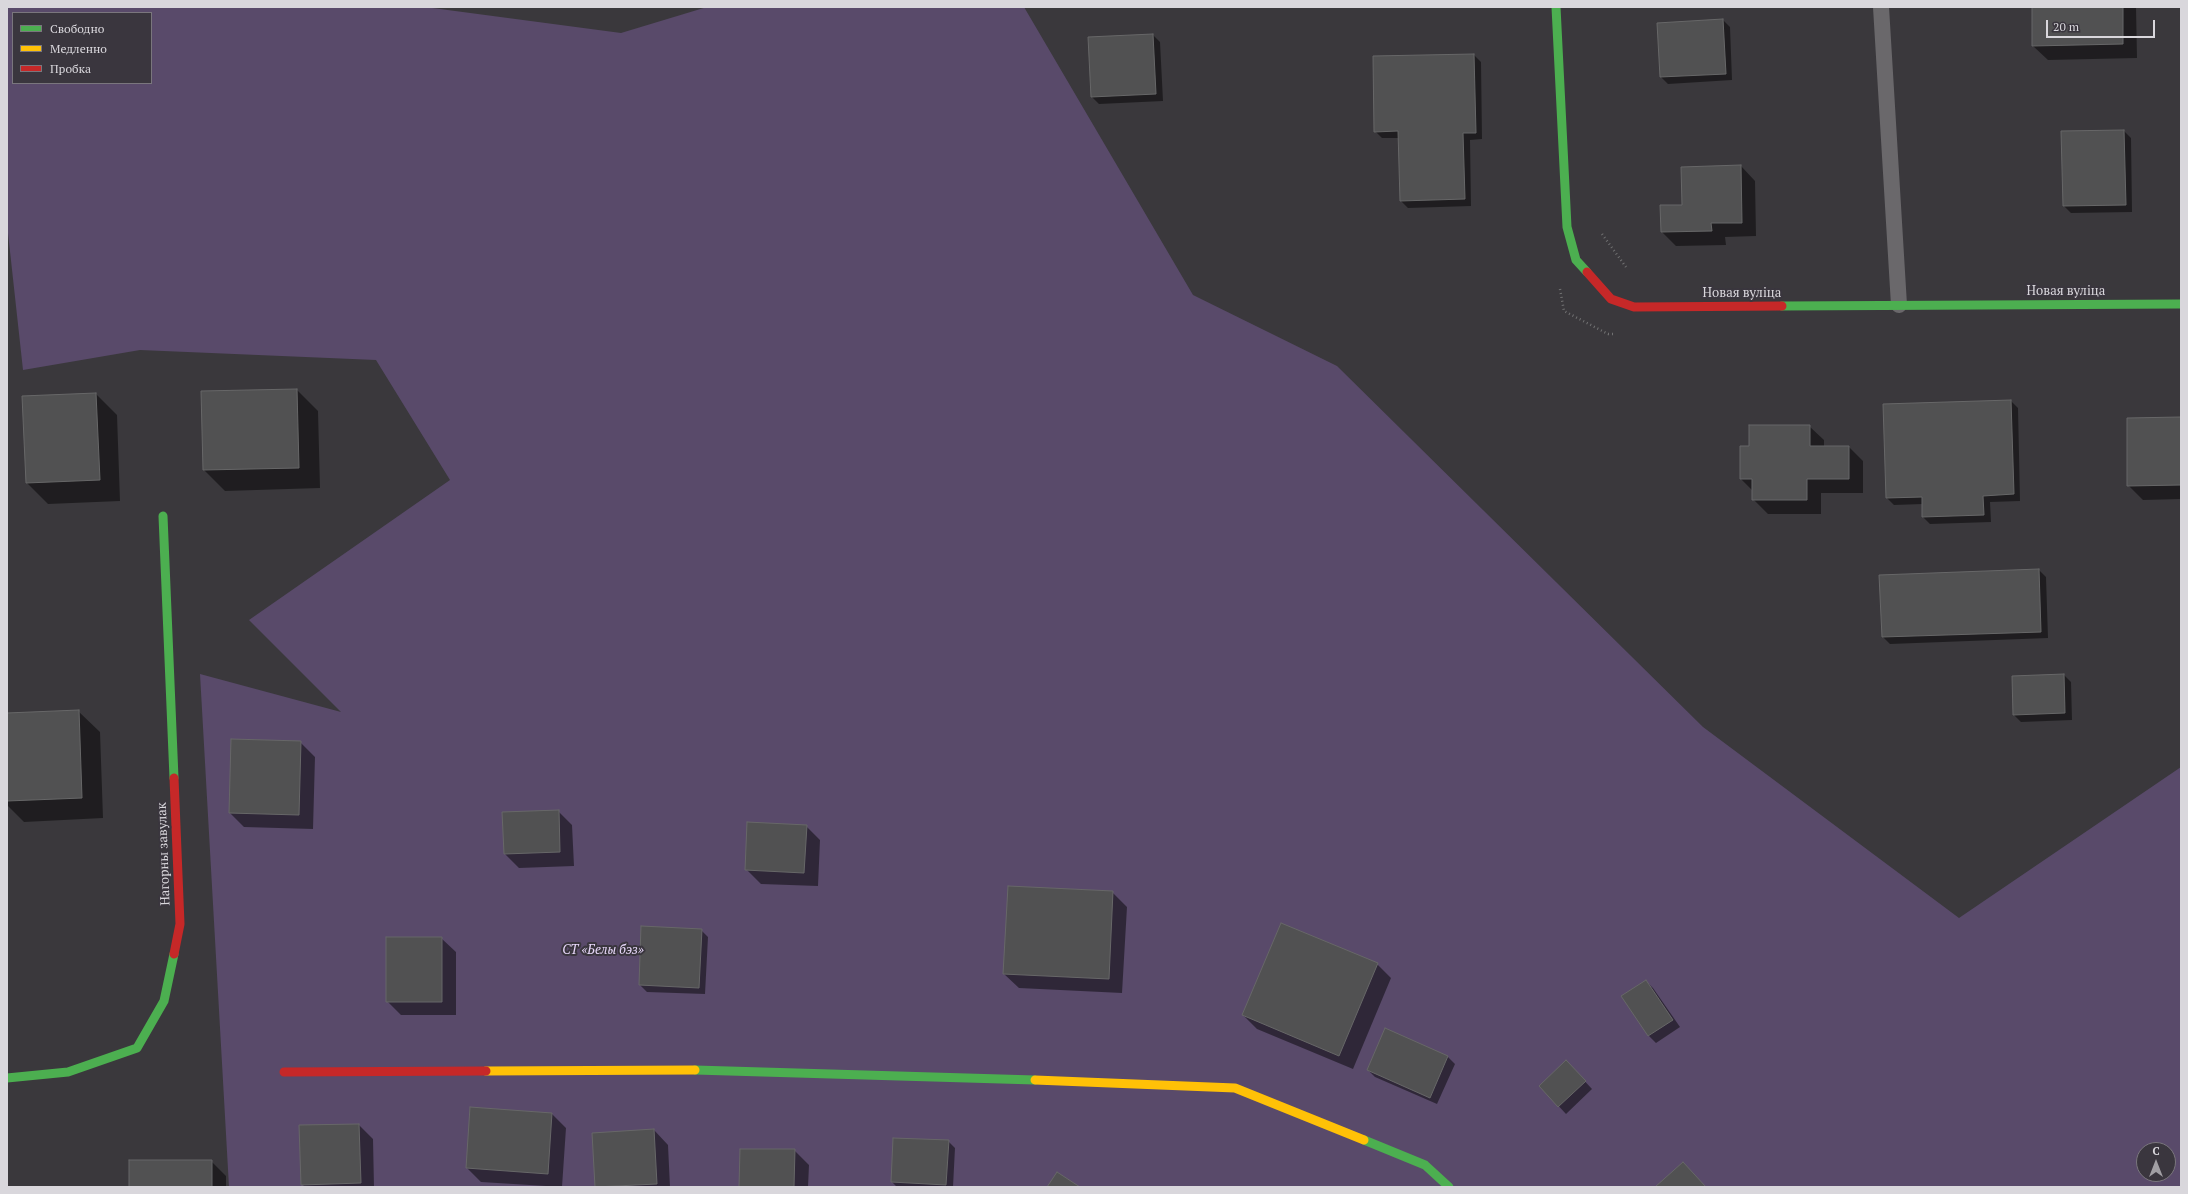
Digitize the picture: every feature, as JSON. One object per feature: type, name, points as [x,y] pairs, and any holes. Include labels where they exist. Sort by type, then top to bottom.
[{"type":"street","name":"Новая вуліца","points":[[1556,7],[1567,227],[1576,260],[1611,299],[1634,307],[2181,304]]},
{"type":"street","name":"Нагорны завулак","points":[[7,1078],[68,1072],[137,1048],[164,1001],[180,924],[163,516]]},
{"type":"street","points":[[284,1072],[717,1070],[988,1078],[1235,1088],[1425,1165],[1449,1187]]},
{"type":"lane","points":[[1881,7],[1899,305]]},
{"type":"path","points":[[1599,230],[1629,271]]},
{"type":"green space","name":"СТ «Белы бэз»","points":[[7,7],[425,7],[621,33],[707,7],[1024,7],[1193,295],[1337,366],[1703,727],[1959,918],[2181,767],[2181,1187],[229,1187],[200,674],[341,712],[249,620],[450,480],[376,360],[140,350],[23,370],[7,224]]},
{"type":"building","points":[[2032,7],[2123,7],[2123,44],[2032,46]]},
{"type":"building","points":[[1723,19],[1726,74],[1660,77],[1657,23]]},
{"type":"building","points":[[1153,34],[1156,94],[1091,97],[1088,37]]},
{"type":"building","points":[[1474,54],[1476,133],[1463,133],[1465,199],[1400,201],[1398,131],[1374,132],[1373,56]]},
{"type":"building","points":[[2124,130],[2126,205],[2063,206],[2061,131]]},
{"type":"building","points":[[1741,165],[1742,223],[1711,223],[1712,231],[1661,232],[1660,205],[1682,205],[1681,167]]},
{"type":"building","points":[[297,389],[299,468],[203,470],[201,391]]},
{"type":"building","points":[[96,393],[100,480],[26,483],[22,396]]},
{"type":"building","points":[[2011,400],[2014,494],[1983,496],[1984,515],[1922,517],[1922,497],[1886,498],[1883,404]]},
{"type":"building","points":[[2181,417],[2181,485],[2127,486],[2127,418]]},
{"type":"building","points":[[1749,425],[1810,425],[1810,446],[1849,446],[1849,479],[1807,479],[1807,500],[1752,500],[1752,479],[1740,479],[1740,446],[1749,446]]},
{"type":"building","points":[[2039,569],[2041,632],[1882,637],[1879,575]]},
{"type":"building","points":[[2064,674],[2065,713],[2013,715],[2012,676]]},
{"type":"building","points":[[79,710],[82,798],[7,801],[7,713]]},
{"type":"building","points":[[231,739],[301,741],[299,815],[229,813]]},
{"type":"building","points":[[559,810],[560,852],[504,854],[502,812]]},
{"type":"building","points":[[747,822],[807,825],[804,873],[745,870]]},
{"type":"building","points":[[1008,886],[1113,891],[1109,979],[1003,974]]},
{"type":"building","points":[[1281,923],[1378,963],[1339,1056],[1242,1015]]},
{"type":"building","points":[[641,926],[702,929],[699,988],[639,985]]},
{"type":"building","points":[[386,937],[442,937],[442,1002],[386,1002]]},
{"type":"building","points":[[1646,980],[1673,1020],[1648,1036],[1621,996]]},
{"type":"building","points":[[1385,1028],[1448,1056],[1430,1098],[1367,1070]]},
{"type":"building","points":[[1566,1060],[1586,1081],[1558,1107],[1539,1086]]},
{"type":"building","points":[[470,1107],[552,1113],[548,1174],[466,1168]]},
{"type":"building","points":[[359,1124],[361,1183],[301,1185],[299,1125]]},
{"type":"building","points":[[654,1129],[657,1184],[595,1187],[592,1133]]},
{"type":"building","points":[[893,1138],[949,1140],[946,1185],[891,1182]]},
{"type":"building","points":[[740,1149],[795,1149],[794,1187],[739,1187]]},
{"type":"building","points":[[129,1160],[212,1160],[212,1187],[129,1187]]},
{"type":"building","points":[[1683,1162],[1706,1187],[1655,1187]]},
{"type":"building","points":[[1057,1172],[1080,1187],[1047,1187]]},
{"type":"traffic: fast","points":[[1556,7],[1567,227],[1576,260],[1587,272]]},
{"type":"traffic: fast","points":[[1782,306],[2181,304]]},
{"type":"traffic: fast","points":[[163,516],[174,778]]},
{"type":"traffic: fast","points":[[7,1078],[68,1072],[137,1048],[164,1001],[174,954]]},
{"type":"traffic: fast","points":[[695,1070],[1035,1080]]},
{"type":"traffic: fast","points":[[1364,1140],[1425,1165],[1449,1187]]},
{"type":"traffic: slow","points":[[486,1071],[695,1070]]},
{"type":"traffic: slow","points":[[1035,1080],[1235,1088],[1364,1140]]},
{"type":"traffic: jam","points":[[1587,272],[1611,299],[1634,307],[1782,306]]},
{"type":"traffic: jam","points":[[174,778],[180,924],[174,954]]},
{"type":"traffic: jam","points":[[284,1072],[486,1071]]}]
